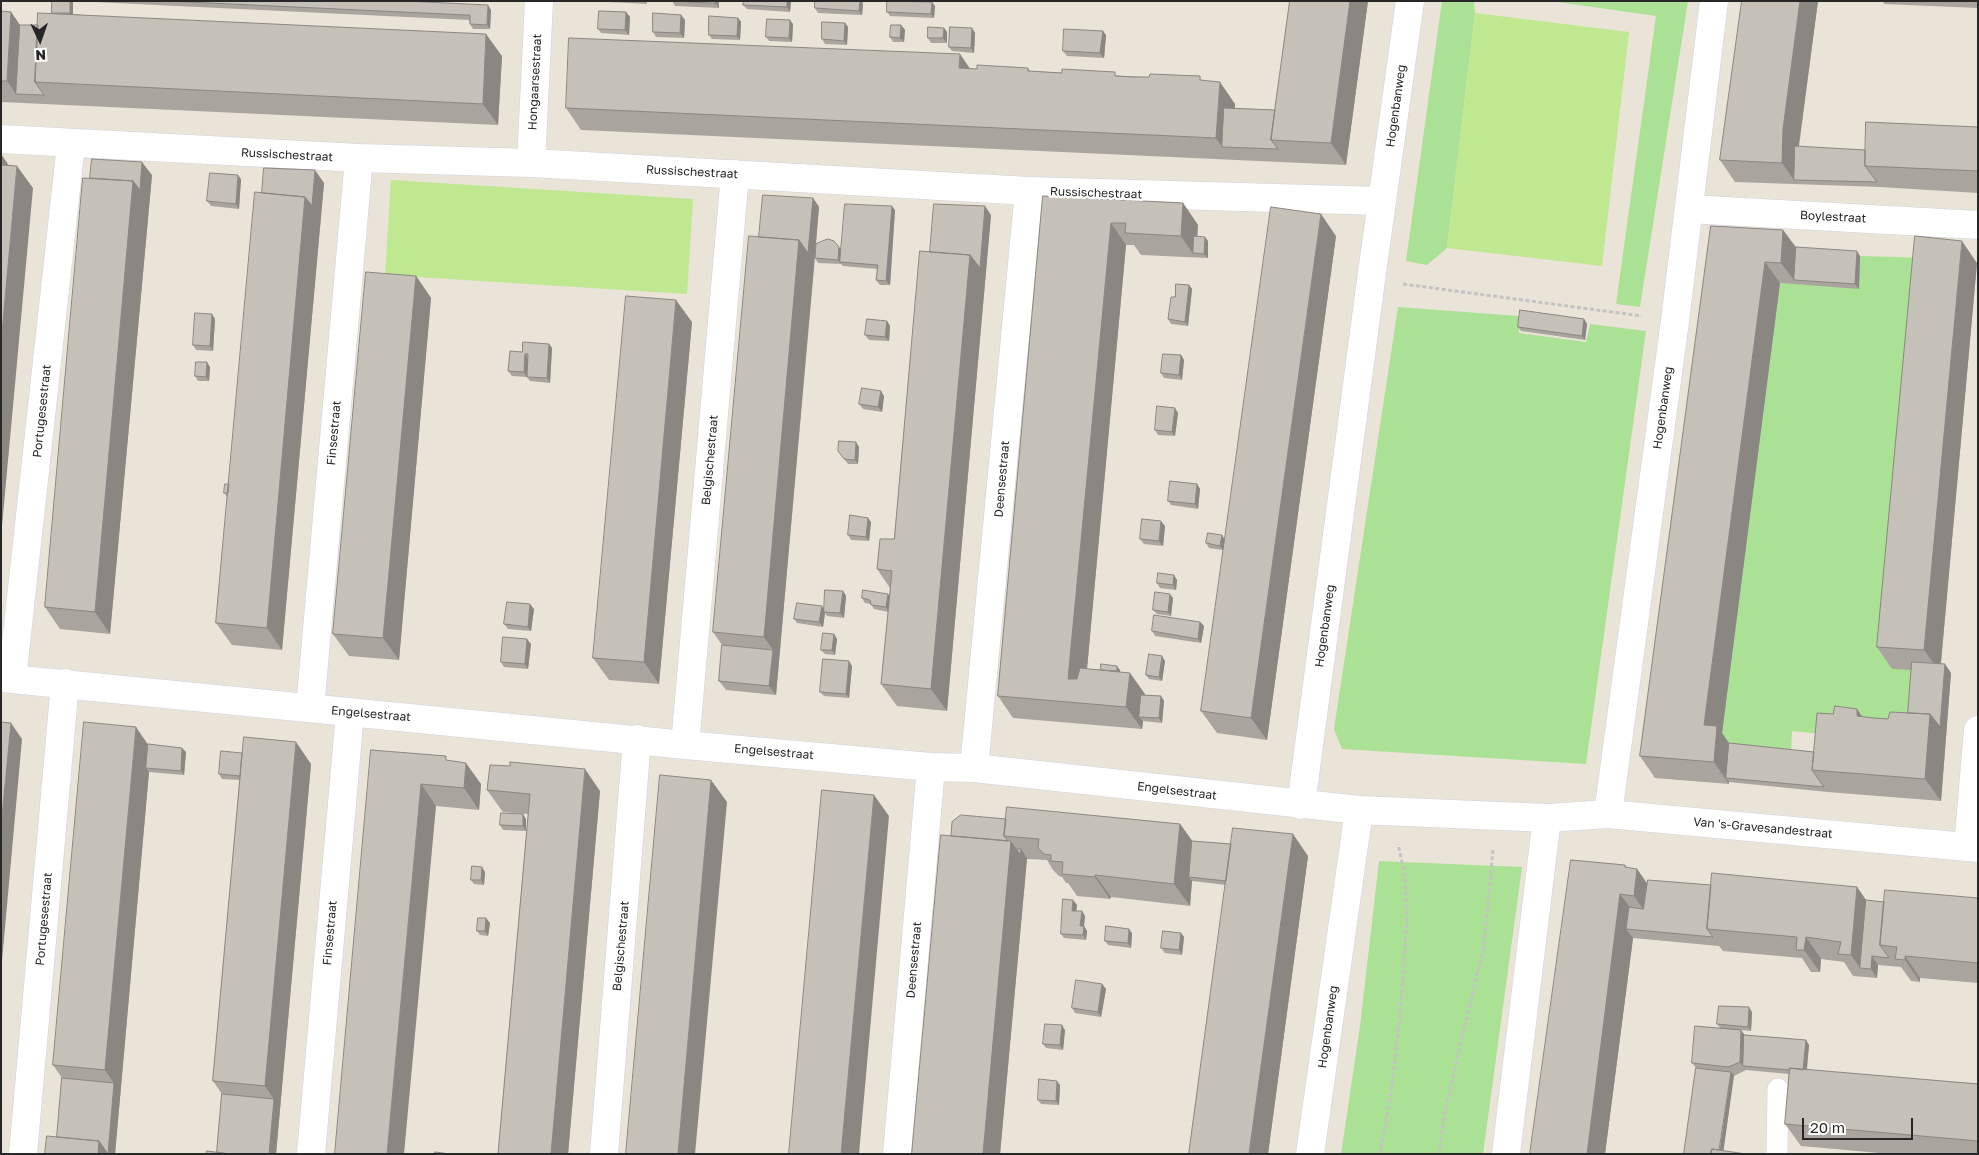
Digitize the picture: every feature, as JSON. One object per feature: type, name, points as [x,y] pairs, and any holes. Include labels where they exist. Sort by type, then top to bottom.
[{"type":"street","name":"Hongaarsestraat","points":[[531,164],[539,1]]},
{"type":"street","name":"Hogenbanweg","points":[[1301,805],[1410,1]]},
{"type":"street","name":"Hogenbanweg","points":[[1608,814],[1675,321],[1714,1]]},
{"type":"street","name":"Russischestraat","points":[[1,139],[359,158],[735,174],[1029,191],[1382,201]]},
{"type":"street","name":"Portugesestraat","points":[[7,678],[71,144]]},
{"type":"street","name":"Finsestraat","points":[[310,708],[359,158]]},
{"type":"street","name":"Belgischestraat","points":[[685,745],[735,174]]},
{"type":"street","name":"Deensestraat","points":[[974,768],[1029,191]]},
{"type":"street","name":"Boylestraat","points":[[1689,209],[1978,225]]},
{"type":"street","name":"Engelsestraat","points":[[7,678],[685,745],[974,768],[1301,805],[1390,812],[1547,818]]},
{"type":"street","name":"Portugesestraat","points":[[23,1154],[65,684]]},
{"type":"street","name":"Finsestraat","points":[[310,1154],[350,713]]},
{"type":"street","points":[[1973,847],[1978,730]]},
{"type":"street","name":"Belgischestraat","points":[[604,1154],[637,739]]},
{"type":"street","name":"Deensestraat","points":[[897,1154],[930,766]]},
{"type":"street","name":"Hogenbanweg","points":[[1310,1154],[1359,810]]},
{"type":"street","name":"Van 's-Gravesandestraat","points":[[1547,818],[1608,814],[1973,847]]},
{"type":"street","points":[[1506,1154],[1547,818]]},
{"type":"lane","points":[[1777,1154],[1778,1089]]},
{"type":"path","points":[[1371,280],[1675,321]]},
{"type":"path","points":[[1380,1154],[1390,1100],[1400,1015],[1407,919],[1405,876],[1390,812]]},
{"type":"path","points":[[1439,1154],[1448,1096],[1484,945],[1496,816]]},
{"type":"green space","points":[[1442,1],[1474,1],[1475,13],[1447,248],[1427,265],[1406,261]]},
{"type":"green space","points":[[1550,1],[1688,1],[1640,307],[1616,304],[1656,16]]},
{"type":"green space","points":[[1475,13],[1629,32],[1602,266],[1447,248]]},
{"type":"green space","points":[[391,180],[693,199],[687,294],[385,275]]},
{"type":"green space","points":[[1860,256],[1930,258],[1919,671],[1913,734],[1833,735],[1792,731],[1791,754],[1720,747],[1780,283],[1859,288]]},
{"type":"green space","points":[[1398,307],[1519,316],[1519,333],[1586,342],[1590,324],[1646,331],[1586,764],[1342,749],[1334,729]]},
{"type":"green space","points":[[1379,861],[1522,867],[1483,1154],[1341,1154],[1360,1026]]},
{"type":"building","points":[[52,1],[70,1],[70,13],[52,13]]},
{"type":"building","points":[[167,1],[405,1],[488,5],[487,25],[470,24],[470,15]]},
{"type":"building","points":[[672,1],[715,1],[715,3]]},
{"type":"building","points":[[744,1],[787,1],[787,7],[743,5]]},
{"type":"building","points":[[815,1],[860,1],[859,11],[815,8]]},
{"type":"building","points":[[887,1],[932,2],[931,14],[887,12]]},
{"type":"building","points":[[1290,1],[1350,1],[1331,143],[1271,140]]},
{"type":"building","points":[[1742,1],[1800,1],[1783,129],[1782,163],[1720,160]]},
{"type":"building","points":[[1,11],[11,12],[7,81],[1,81]]},
{"type":"building","points":[[599,11],[626,12],[625,30],[598,29]]},
{"type":"building","points":[[38,13],[486,34],[483,104],[35,82]]},
{"type":"building","points":[[653,13],[681,15],[680,33],[653,32]]},
{"type":"building","points":[[709,16],[738,18],[737,36],[709,35]]},
{"type":"building","points":[[767,19],[790,20],[789,38],[766,37]]},
{"type":"building","points":[[822,22],[845,23],[844,41],[822,39]]},
{"type":"building","points":[[20,25],[38,25],[35,82],[44,95],[16,94]]},
{"type":"building","points":[[891,25],[901,25],[900,38],[890,37]]},
{"type":"building","points":[[928,27],[944,28],[943,38],[928,38]]},
{"type":"building","points":[[950,27],[972,28],[971,48],[949,47]]},
{"type":"building","points":[[1064,29],[1103,31],[1100,53],[1063,51]]},
{"type":"building","points":[[569,38],[960,54],[959,68],[977,69],[977,65],[1028,68],[1028,71],[1062,73],[1062,69],[1115,72],[1115,76],[1133,77],[1149,77],[1150,74],[1200,76],[1200,80],[1220,82],[1216,138],[566,108]]},
{"type":"building","points":[[1224,108],[1275,110],[1271,140],[1278,149],[1222,147]]},
{"type":"building","points":[[1866,122],[1978,127],[1978,171],[1865,166]]},
{"type":"building","points":[[1795,146],[1865,150],[1865,166],[1877,182],[1794,180]]},
{"type":"building","points":[[92,159],[142,162],[140,190],[133,181],[90,178]]},
{"type":"building","points":[[1,165],[17,166],[1,344]]},
{"type":"building","points":[[264,168],[315,170],[312,206],[305,197],[262,193]]},
{"type":"building","points":[[210,173],[238,175],[236,204],[207,201]]},
{"type":"building","points":[[83,178],[133,181],[95,612],[45,607]]},
{"type":"building","points":[[255,192],[305,197],[267,628],[216,623]]},
{"type":"building","points":[[763,195],[813,198],[808,253],[799,240],[759,237]]},
{"type":"building","points":[[1043,196],[1183,203],[1181,236],[1125,233],[1126,223],[1111,223],[1068,679],[1077,679],[1080,668],[1130,673],[1126,707],[998,696]]},
{"type":"building","points":[[845,204],[892,206],[886,281],[876,280],[878,265],[840,262]]},
{"type":"building","points":[[934,204],[985,206],[980,268],[970,255],[930,252]]},
{"type":"building","points":[[1271,207],[1321,214],[1251,718],[1201,711]]},
{"type":"building","points":[[1711,226],[1783,230],[1781,263],[1765,262],[1704,725],[1717,726],[1714,762],[1640,756]]},
{"type":"building","points":[[749,236],[799,240],[764,637],[713,632]]},
{"type":"building","points":[[1194,236],[1205,237],[1204,254],[1193,253]]},
{"type":"building","points":[[1915,236],[1962,241],[1924,650],[1877,647]]},
{"type":"building","points":[[828,239],[834,241],[839,247],[838,260],[815,258],[816,244]]},
{"type":"building","points":[[1796,247],[1857,251],[1855,284],[1794,280]]},
{"type":"building","points":[[920,251],[970,255],[931,689],[881,684],[892,571],[877,569],[880,539],[894,539]]},
{"type":"building","points":[[366,272],[416,276],[383,638],[333,634]]},
{"type":"building","points":[[1176,284],[1189,285],[1185,322],[1168,319],[1171,297],[1175,297]]},
{"type":"building","points":[[626,296],[676,300],[644,662],[593,658]]},
{"type":"building","points":[[1520,310],[1584,319],[1582,336],[1518,327]]},
{"type":"building","points":[[195,313],[212,314],[210,346],[193,345]]},
{"type":"building","points":[[867,319],[887,321],[885,337],[865,335]]},
{"type":"building","points":[[523,342],[549,344],[547,378],[527,377],[528,354],[525,354],[524,372],[508,371],[510,351],[522,352]]},
{"type":"building","points":[[1163,354],[1181,355],[1179,375],[1161,373]]},
{"type":"building","points":[[196,362],[207,362],[206,377],[195,376]]},
{"type":"building","points":[[862,388],[881,391],[878,407],[859,404]]},
{"type":"building","points":[[1157,406],[1175,408],[1172,432],[1155,430]]},
{"type":"building","points":[[839,441],[856,442],[855,460],[844,459],[838,451]]},
{"type":"building","points":[[1170,481],[1197,484],[1195,504],[1168,501]]},
{"type":"building","points":[[225,484],[229,484],[228,493],[224,493]]},
{"type":"building","points":[[850,515],[868,518],[866,537],[848,535]]},
{"type":"building","points":[[1142,519],[1161,521],[1159,541],[1140,539]]},
{"type":"building","points":[[1208,533],[1222,535],[1220,546],[1206,543]]},
{"type":"building","points":[[1158,573],[1174,575],[1173,585],[1157,583]]},
{"type":"building","points":[[825,590],[843,591],[840,613],[824,612]]},
{"type":"building","points":[[863,590],[888,594],[886,607],[871,605],[870,600],[862,598]]},
{"type":"building","points":[[1155,592],[1170,594],[1168,612],[1153,610]]},
{"type":"building","points":[[507,602],[530,604],[528,627],[504,624]]},
{"type":"building","points":[[797,603],[822,606],[819,622],[794,619]]},
{"type":"building","points":[[1154,615],[1200,622],[1198,639],[1152,631]]},
{"type":"building","points":[[823,633],[834,634],[832,650],[821,650]]},
{"type":"building","points":[[503,637],[527,639],[525,664],[501,662]]},
{"type":"building","points":[[722,645],[773,650],[769,686],[719,681]]},
{"type":"building","points":[[1149,654],[1162,656],[1159,677],[1146,675]]},
{"type":"building","points":[[823,659],[849,661],[846,694],[820,692]]},
{"type":"building","points":[[1912,662],[1945,664],[1940,727],[1930,714],[1908,713]]},
{"type":"building","points":[[1101,664],[1117,666],[1117,671],[1101,670]]},
{"type":"building","points":[[1141,695],[1161,696],[1159,718],[1139,717]]},
{"type":"building","points":[[1835,706],[1857,709],[1857,716],[1873,718],[1888,719],[1890,712],[1930,714],[1925,779],[1812,770],[1817,713],[1833,714]]},
{"type":"building","points":[[1,722],[11,723],[1,827]]},
{"type":"building","points":[[84,722],[136,727],[105,1070],[53,1065]]},
{"type":"building","points":[[244,737],[296,742],[265,1086],[213,1081]]},
{"type":"building","points":[[1729,743],[1814,752],[1812,770],[1824,787],[1726,778]]},
{"type":"building","points":[[148,744],[182,748],[181,771],[146,768]]},
{"type":"building","points":[[371,750],[446,756],[446,760],[466,763],[464,788],[421,784],[387,1154],[335,1154]]},
{"type":"building","points":[[221,751],[242,753],[240,776],[219,774]]},
{"type":"building","points":[[510,762],[585,769],[551,1154],[498,1154],[530,794],[487,790],[490,765],[510,766]]},
{"type":"building","points":[[660,775],[711,780],[678,1154],[626,1154]]},
{"type":"building","points":[[822,790],[874,795],[841,1154],[789,1154]]},
{"type":"building","points":[[1007,807],[1180,824],[1174,884],[1095,875],[1095,877],[1062,874],[1063,862],[1051,861],[1051,855],[1044,854],[1038,848],[1039,839],[1004,836]]},
{"type":"building","points":[[501,813],[523,814],[523,826],[500,825]]},
{"type":"building","points":[[961,815],[1006,819],[1004,836],[1008,841],[951,836],[952,822]]},
{"type":"building","points":[[1233,828],[1293,834],[1249,1154],[1189,1154]]},
{"type":"building","points":[[941,835],[1011,841],[983,1154],[912,1154]]},
{"type":"building","points":[[1192,841],[1231,844],[1226,881],[1189,877]]},
{"type":"building","points":[[1571,860],[1625,865],[1625,867],[1637,869],[1634,896],[1620,894],[1587,1154],[1530,1154]]},
{"type":"building","points":[[472,866],[482,867],[481,880],[471,880]]},
{"type":"building","points":[[1712,873],[1857,887],[1851,955],[1838,954],[1841,942],[1806,937],[1804,950],[1796,950],[1797,937],[1707,929]]},
{"type":"building","points":[[1648,880],[1711,885],[1707,929],[1713,937],[1626,929],[1629,907],[1643,909]]},
{"type":"building","points":[[1885,890],[1978,898],[1978,963],[1905,956],[1905,960],[1895,959],[1897,947],[1880,945]]},
{"type":"building","points":[[1063,899],[1073,900],[1072,911],[1082,911],[1080,926],[1084,926],[1083,935],[1061,934]]},
{"type":"building","points":[[1866,900],[1884,902],[1880,945],[1889,958],[1872,956],[1871,969],[1860,968]]},
{"type":"building","points":[[478,918],[486,918],[485,931],[477,931]]},
{"type":"building","points":[[1106,926],[1129,929],[1128,943],[1105,941]]},
{"type":"building","points":[[1163,931],[1181,933],[1179,950],[1161,948]]},
{"type":"building","points":[[1076,980],[1102,984],[1098,1012],[1072,1008]]},
{"type":"building","points":[[1719,1006],[1749,1007],[1748,1027],[1717,1024]]},
{"type":"building","points":[[1045,1024],[1062,1025],[1060,1045],[1043,1044]]},
{"type":"building","points":[[1695,1026],[1741,1030],[1740,1062],[1728,1067],[1692,1063]]},
{"type":"building","points":[[1744,1035],[1806,1040],[1803,1070],[1743,1066]]},
{"type":"building","points":[[1696,1068],[1731,1072],[1719,1150],[1712,1149],[1711,1154],[1684,1154]]},
{"type":"building","points":[[1790,1068],[1978,1084],[1978,1141],[1785,1124]]},
{"type":"building","points":[[62,1078],[114,1083],[108,1154],[99,1141],[57,1137]]},
{"type":"building","points":[[1039,1079],[1057,1081],[1056,1101],[1038,1100]]},
{"type":"building","points":[[222,1094],[274,1099],[269,1154],[229,1154],[217,1152]]},
{"type":"building","points":[[47,1136],[99,1141],[98,1154],[45,1154]]},
{"type":"building","points":[[1712,1149],[1746,1154],[1711,1154]]},
{"type":"building","points":[[207,1151],[229,1154],[206,1154]]}]
